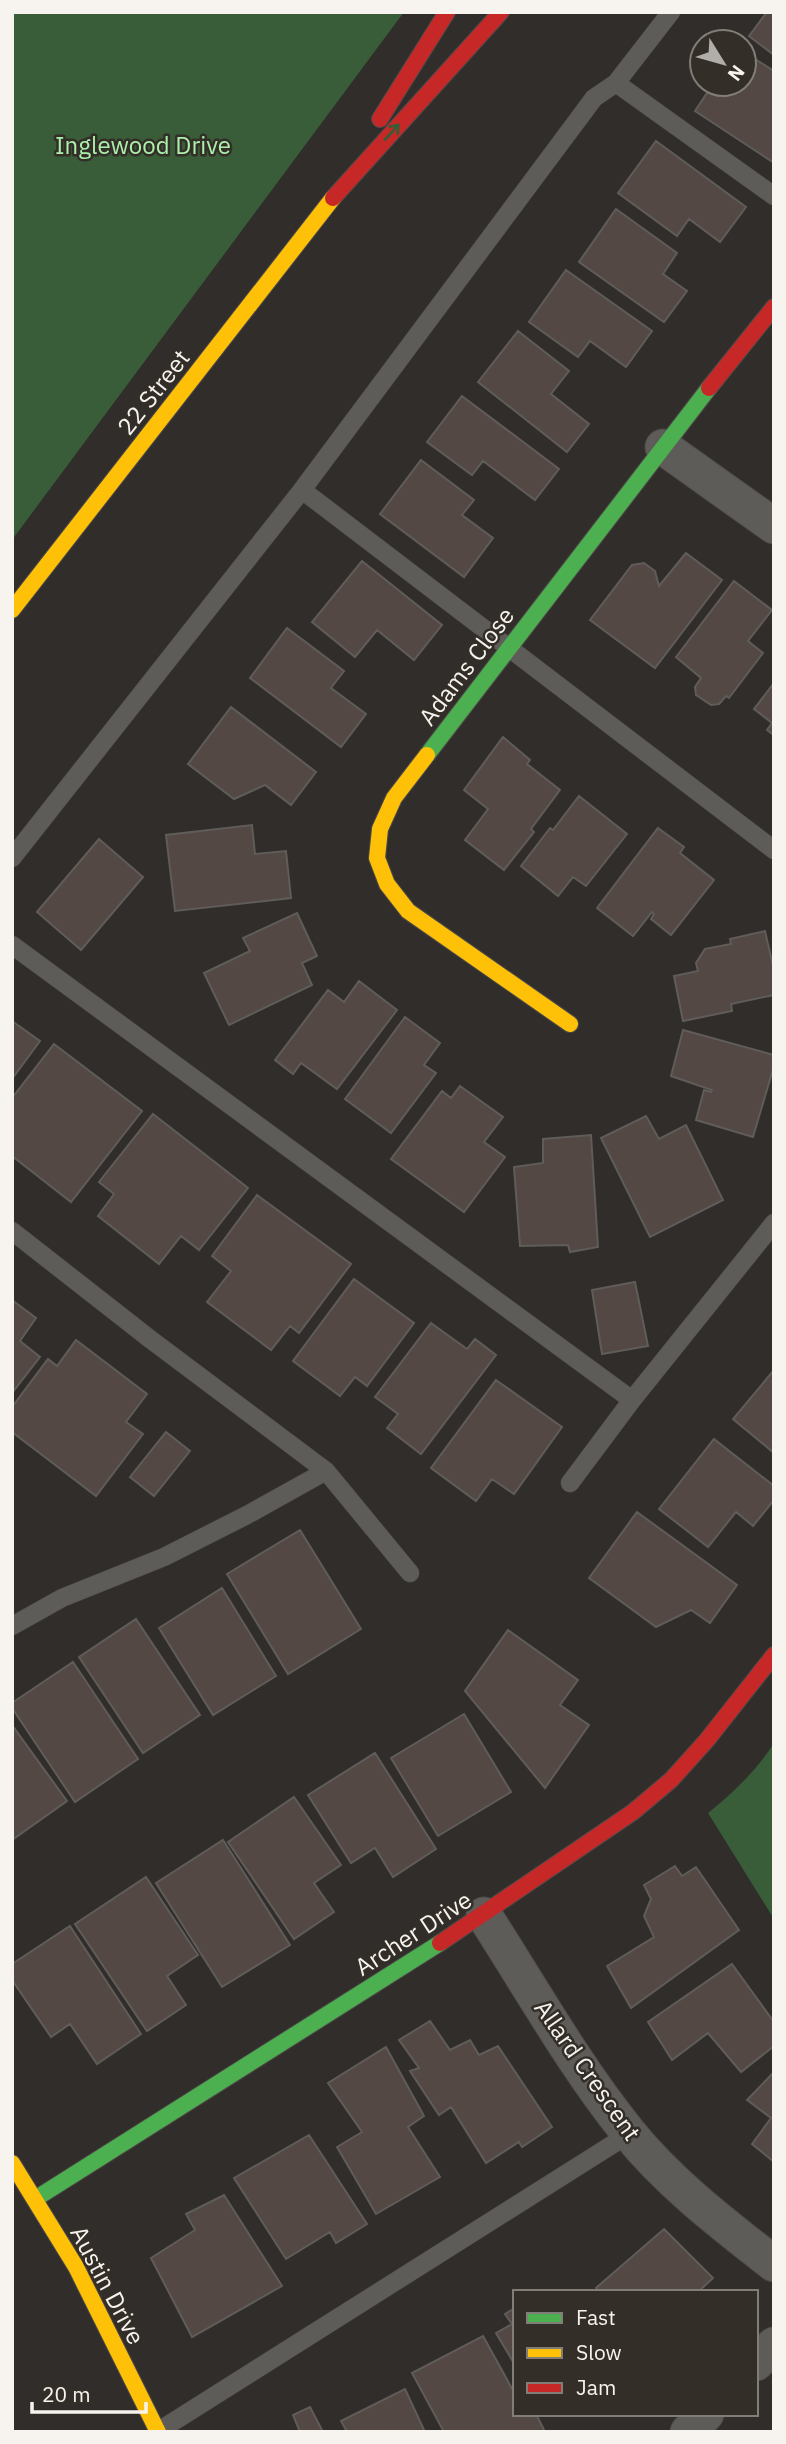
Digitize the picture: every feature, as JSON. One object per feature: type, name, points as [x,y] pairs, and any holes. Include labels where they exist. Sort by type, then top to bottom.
[{"type":"street","name":"22 Street","points":[[330,201],[447,12]]},
{"type":"street","name":"22 Street","points":[[12,610],[330,201],[500,12]]},
{"type":"street","name":"Adams Close","points":[[570,1024],[408,911],[386,887],[376,859],[382,818],[394,798],[509,646],[774,307]]},
{"type":"street","points":[[663,447],[774,527]]},
{"type":"street","name":"Archer Drive","points":[[35,2199],[485,1915],[633,1812],[671,1780],[715,1730],[774,1655]]},
{"type":"street","name":"Allard Crescent","points":[[485,1915],[586,2075],[629,2134],[682,2188],[774,2264]]},
{"type":"street","name":"Austin Drive","points":[[12,2163],[76,2267],[158,2432]]},
{"type":"street","points":[[758,2361],[774,2345]]},
{"type":"street","points":[[688,2432],[704,2416]]},
{"type":"lane","points":[[12,858],[302,490],[594,98],[616,83],[671,12]]},
{"type":"lane","points":[[616,83],[774,197]]},
{"type":"lane","points":[[302,490],[774,850]]},
{"type":"lane","points":[[12,945],[632,1400]]},
{"type":"lane","points":[[570,1483],[632,1400],[774,1223]]},
{"type":"lane","points":[[12,1231],[326,1471],[410,1573]]},
{"type":"lane","points":[[12,1626],[62,1598],[164,1557],[247,1516],[326,1471]]},
{"type":"lane","points":[[158,2432],[629,2134]]},
{"type":"green space","name":"Inglewood Drive","points":[[12,12],[404,12],[12,540]]},
{"type":"green space","points":[[774,1743],[774,1919],[708,1813],[744,1781]]},
{"type":"building","points":[[767,12],[774,12],[774,55],[758,43],[758,28],[755,28]]},
{"type":"building","points":[[758,61],[774,71],[774,163],[695,111],[704,98],[758,98]]},
{"type":"building","points":[[656,141],[746,207],[720,242],[689,219],[677,236],[618,193]]},
{"type":"building","points":[[616,209],[677,253],[663,274],[687,291],[664,322],[579,262]]},
{"type":"building","points":[[566,270],[652,331],[626,367],[590,341],[578,357],[529,322]]},
{"type":"building","points":[[518,331],[569,371],[551,394],[589,424],[567,452],[478,382]]},
{"type":"building","points":[[462,396],[559,469],[535,500],[483,461],[472,475],[427,442]]},
{"type":"building","points":[[421,460],[474,500],[462,515],[493,538],[464,577],[380,514]]},
{"type":"building","points":[[686,553],[722,580],[655,668],[590,620],[632,565],[644,563],[655,571],[659,586]]},
{"type":"building","points":[[362,561],[442,625],[414,660],[377,630],[355,657],[312,622]]},
{"type":"building","points":[[734,581],[772,610],[748,641],[763,653],[729,698],[726,696],[719,704],[711,705],[696,695],[695,687],[701,678],[676,657]]},
{"type":"building","points":[[287,628],[344,671],[331,688],[366,714],[341,747],[250,678]]},
{"type":"building","points":[[774,683],[774,735],[767,730],[772,723],[754,709]]},
{"type":"building","points":[[231,707],[316,772],[291,805],[265,785],[234,799],[188,764]]},
{"type":"building","points":[[503,737],[530,760],[527,764],[560,790],[531,829],[534,832],[504,870],[465,840],[488,809],[464,790]]},
{"type":"building","points":[[579,796],[627,834],[586,886],[573,877],[558,896],[521,866]]},
{"type":"building","points":[[252,825],[255,854],[286,851],[291,898],[175,911],[166,835]]},
{"type":"building","points":[[658,828],[684,847],[680,853],[714,880],[671,935],[651,919],[654,914],[652,912],[633,936],[597,908]]},
{"type":"building","points":[[99,839],[143,877],[81,950],[37,912]]},
{"type":"building","points":[[297,913],[317,956],[302,963],[312,985],[229,1025],[204,973],[250,951],[243,938]]},
{"type":"building","points":[[765,931],[774,970],[774,995],[731,1004],[732,1011],[683,1021],[674,976],[698,971],[696,963],[705,949],[731,944],[730,939]]},
{"type":"building","points":[[359,981],[397,1010],[337,1089],[301,1063],[293,1074],[275,1060],[328,990],[344,1002]]},
{"type":"building","points":[[405,1017],[440,1043],[424,1065],[436,1073],[391,1133],[345,1099]]},
{"type":"building","points":[[12,1021],[40,1041],[12,1079]]},
{"type":"building","points":[[683,1030],[774,1055],[774,1066],[753,1137],[696,1120],[704,1090],[712,1090],[671,1076]]},
{"type":"building","points":[[54,1044],[142,1111],[71,1202],[12,1156],[12,1098]]},
{"type":"building","points":[[460,1086],[503,1117],[484,1142],[505,1157],[464,1212],[391,1159],[442,1091],[451,1098]]},
{"type":"building","points":[[153,1114],[248,1188],[199,1250],[181,1236],[159,1264],[98,1216],[114,1194],[99,1182]]},
{"type":"building","points":[[646,1116],[659,1139],[686,1125],[723,1200],[650,1237],[601,1138]]},
{"type":"building","points":[[591,1135],[598,1247],[570,1252],[568,1245],[520,1246],[514,1167],[543,1163],[543,1139]]},
{"type":"building","points":[[257,1195],[351,1264],[299,1333],[290,1326],[271,1350],[207,1302],[231,1271],[212,1256]]},
{"type":"building","points":[[354,1279],[414,1323],[367,1386],[355,1377],[340,1396],[293,1361]]},
{"type":"building","points":[[635,1282],[648,1346],[602,1354],[592,1290]]},
{"type":"building","points":[[12,1300],[36,1318],[20,1341],[40,1357],[12,1393]]},
{"type":"building","points":[[431,1323],[467,1349],[475,1339],[496,1355],[421,1454],[387,1428],[398,1414],[375,1397]]},
{"type":"building","points":[[76,1340],[147,1394],[126,1422],[143,1434],[96,1496],[12,1432],[12,1407],[48,1359],[57,1366]]},
{"type":"building","points":[[774,1370],[774,1453],[733,1419]]},
{"type":"building","points":[[496,1380],[562,1427],[514,1494],[492,1479],[476,1501],[431,1468]]},
{"type":"building","points":[[166,1432],[190,1451],[154,1496],[130,1477]]},
{"type":"building","points":[[714,1439],[774,1486],[774,1500],[753,1526],[736,1512],[708,1547],[659,1509]]},
{"type":"building","points":[[637,1512],[737,1585],[710,1623],[691,1610],[656,1627],[589,1578]]},
{"type":"building","points":[[300,1530],[361,1629],[288,1674],[227,1574]]},
{"type":"building","points":[[222,1588],[276,1676],[213,1715],[159,1628]]},
{"type":"building","points":[[136,1619],[200,1715],[143,1753],[79,1657]]},
{"type":"building","points":[[508,1630],[578,1680],[560,1705],[589,1725],[545,1788],[465,1691]]},
{"type":"building","points":[[73,1662],[138,1759],[75,1802],[12,1708],[12,1703]]},
{"type":"building","points":[[464,1714],[511,1792],[438,1836],[391,1758]]},
{"type":"building","points":[[12,1725],[67,1801],[12,1840]]},
{"type":"building","points":[[375,1753],[436,1849],[393,1877],[375,1848],[351,1863],[308,1795]]},
{"type":"building","points":[[294,1797],[341,1865],[314,1883],[334,1912],[294,1939],[228,1842]]},
{"type":"building","points":[[223,1840],[290,1945],[222,1987],[156,1883]]},
{"type":"building","points":[[675,1866],[682,1876],[696,1867],[739,1930],[631,2008],[607,1966],[654,1937],[644,1916],[651,1899],[644,1885]]},
{"type":"building","points":[[146,1877],[198,1955],[167,1976],[186,2005],[147,2031],[75,1924]]},
{"type":"building","points":[[70,1926],[141,2034],[97,2064],[70,2024],[51,2037],[12,1980],[12,1964]]},
{"type":"building","points":[[732,1964],[774,2022],[774,2046],[741,2072],[708,2033],[672,2060],[648,2022]]},
{"type":"building","points":[[430,2021],[450,2050],[470,2040],[479,2055],[498,2046],[552,2127],[522,2147],[519,2142],[486,2163],[451,2107],[439,2115],[410,2071],[419,2068],[399,2040]]},
{"type":"building","points":[[386,2047],[424,2116],[408,2127],[440,2177],[376,2214],[337,2147],[362,2132],[328,2083]]},
{"type":"building","points":[[774,2072],[774,2162],[752,2144],[771,2118],[747,2100]]},
{"type":"building","points":[[309,2135],[367,2224],[336,2243],[330,2232],[286,2259],[234,2178]]},
{"type":"building","points":[[224,2195],[282,2286],[192,2337],[151,2258],[195,2230],[186,2214]]},
{"type":"building","points":[[664,2229],[713,2278],[700,2290],[596,2288]]},
{"type":"building","points":[[513,2309],[513,2362],[496,2333],[512,2324],[505,2314]]},
{"type":"building","points":[[483,2336],[513,2390],[513,2416],[537,2416],[545,2432],[444,2432],[412,2373]]},
{"type":"building","points":[[405,2389],[425,2432],[347,2432],[341,2421]]},
{"type":"building","points":[[310,2407],[323,2432],[300,2432],[293,2415]]},
{"type":"traffic: fast","points":[[427,755],[709,388]]},
{"type":"traffic: fast","points":[[35,2199],[440,1943]]},
{"type":"traffic: slow","points":[[12,610],[333,198]]},
{"type":"traffic: slow","points":[[427,755],[394,798],[380,829],[377,858],[387,884],[408,911],[570,1024]]},
{"type":"traffic: slow","points":[[12,2163],[76,2267],[158,2432]]},
{"type":"traffic: jam","points":[[380,119],[447,12]]},
{"type":"traffic: jam","points":[[333,198],[501,12]]},
{"type":"traffic: jam","points":[[709,388],[774,307]]},
{"type":"traffic: jam","points":[[440,1943],[633,1812],[671,1780],[707,1740],[774,1655]]}]
